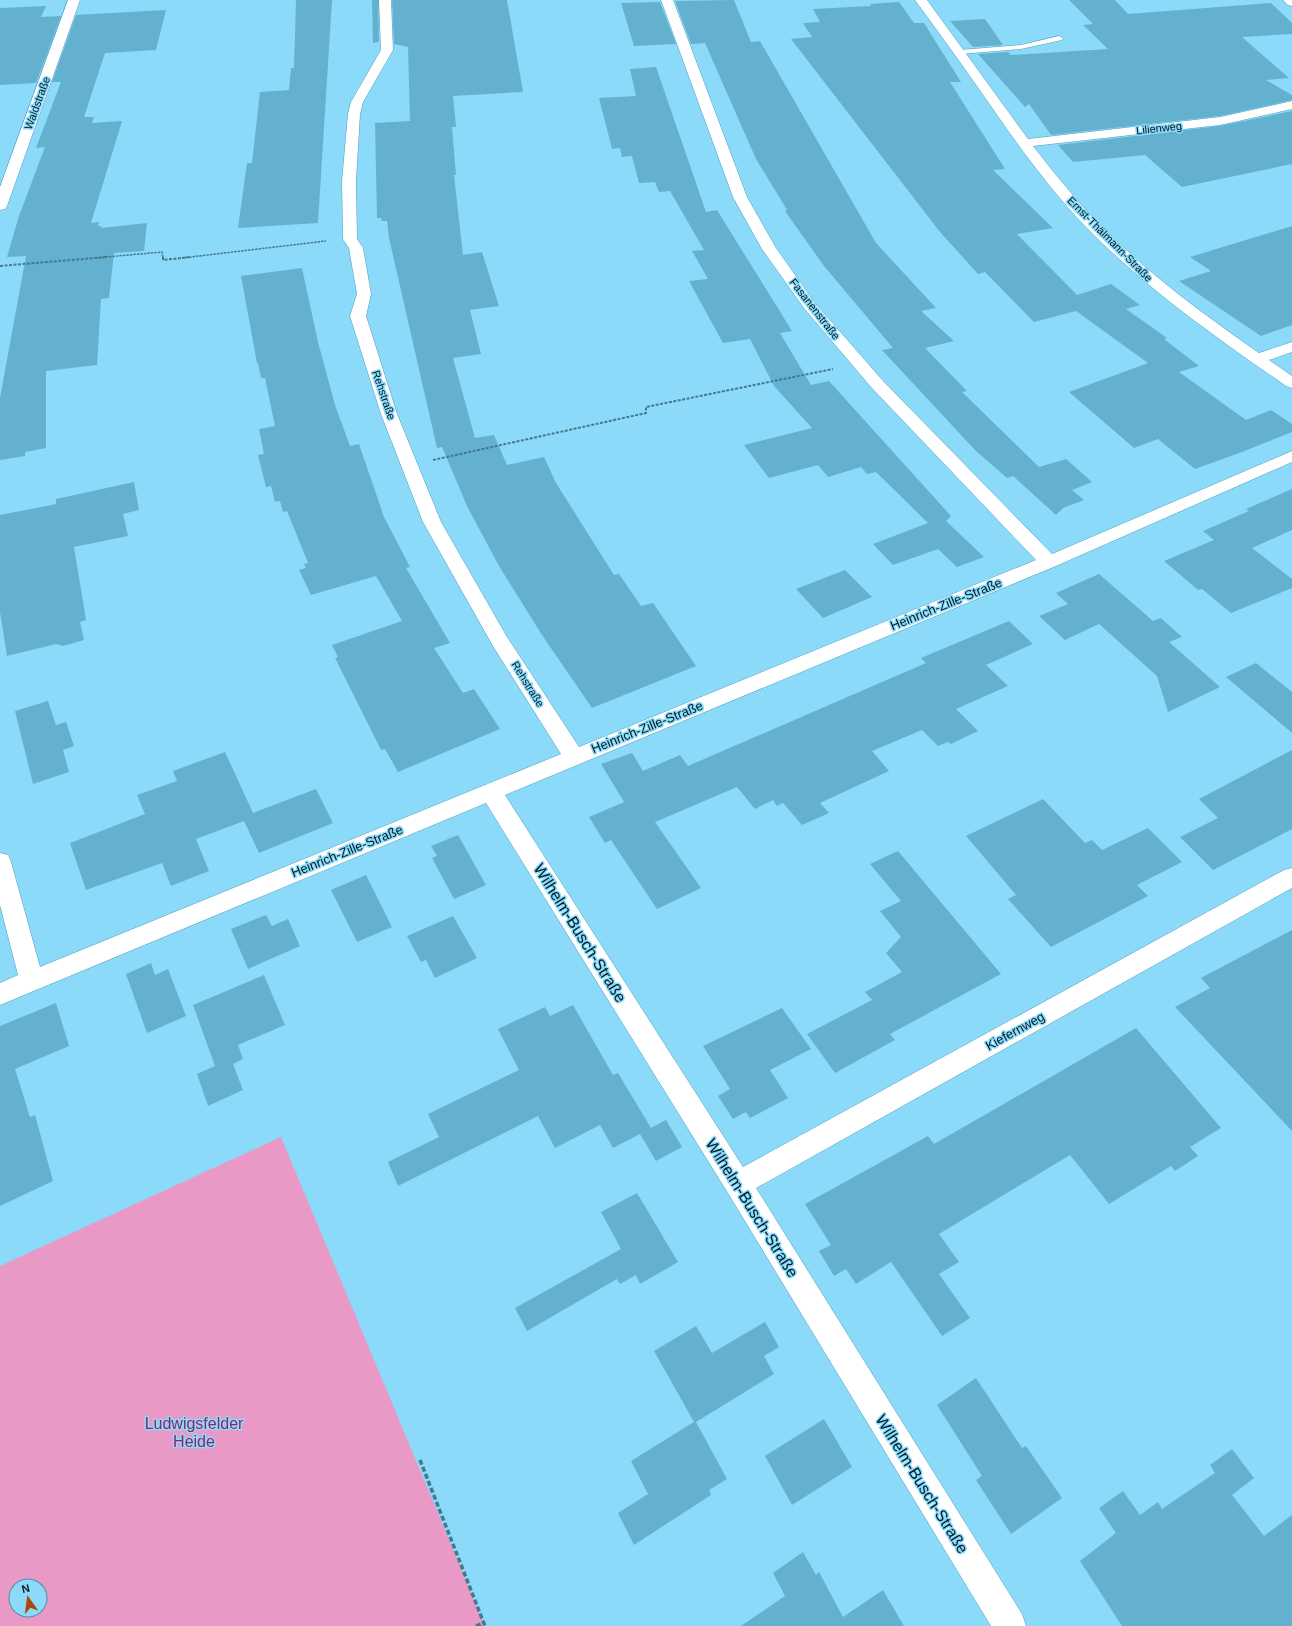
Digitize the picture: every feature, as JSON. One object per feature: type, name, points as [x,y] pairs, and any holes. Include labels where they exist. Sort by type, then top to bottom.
[{"type":"street","name":"Waldstraße","points":[[0,206],[74,0]]},
{"type":"street","name":"Rehstraße","points":[[385,0],[387,50],[357,102],[354,114],[349,181],[350,239],[356,248],[364,294],[358,316],[390,414],[432,522],[500,640],[574,757]]},
{"type":"street","name":"Fasanenstraße","points":[[667,0],[740,197],[770,249],[809,305],[859,364],[1049,562]]},
{"type":"street","name":"Ernst-Thälmann-Straße","points":[[921,0],[960,52],[1024,143],[1067,198],[1098,231],[1156,285],[1203,321],[1292,384]]},
{"type":"street","name":"Lilienweg","points":[[1024,143],[1220,121],[1292,105]]},
{"type":"street","points":[[1257,359],[1292,347]]},
{"type":"street","name":"Heinrich-Zille-Straße","points":[[0,994],[1049,562],[1292,456]]},
{"type":"street","name":"Wilhelm-Busch-Straße","points":[[491,792],[738,1184],[1010,1626]]},
{"type":"street","points":[[0,862],[32,981]]},
{"type":"street","name":"Kiefernweg","points":[[738,1184],[1292,877]]},
{"type":"lane","points":[[960,52],[1021,47],[1059,38]]},
{"type":"path","points":[[0,266],[162,252],[163,260],[350,239]]},
{"type":"path","points":[[410,465],[646,414],[646,407],[859,364]]},
{"type":"path","points":[[420,1460],[484,1624],[476,1626]]},
{"type":"green space","name":"Ludwigsfelder Heide","points":[[281,1137],[485,1626],[0,1626],[0,1266]]},
{"type":"building","points":[[296,0],[332,0],[318,223],[238,228],[247,163],[252,163],[260,92],[289,90],[291,68],[294,68]]},
{"type":"building","points":[[372,0],[378,0],[379,42],[373,43]]},
{"type":"building","points":[[392,0],[507,0],[523,92],[453,96],[456,127],[452,127],[456,175],[454,175],[463,255],[482,252],[499,306],[470,310],[481,354],[453,358],[475,438],[494,435],[507,465],[544,457],[556,483],[614,575],[619,574],[641,606],[653,603],[696,666],[592,708],[542,635],[499,566],[467,506],[442,447],[437,448],[389,238],[387,221],[382,221],[381,218],[377,218],[375,123],[410,121],[408,47],[394,44]]},
{"type":"building","points":[[734,0],[751,42],[760,41],[876,243],[936,308],[921,311],[954,341],[925,348],[967,391],[962,392],[1039,467],[1066,459],[1092,482],[1072,490],[1084,500],[1063,508],[1056,515],[1013,476],[1007,478],[975,450],[882,350],[893,348],[824,266],[785,211],[787,210],[756,159],[705,43],[691,44],[675,1]]},
{"type":"building","points":[[1069,0],[1115,0],[1128,14],[1271,3],[1292,23],[1292,34],[1242,37],[1289,78],[1266,80],[1292,95],[1292,100],[1220,116],[1051,135],[1029,104],[1025,107],[978,54],[1008,52],[1011,55],[1108,49],[1083,25],[1093,24]]},
{"type":"building","points":[[660,2],[676,44],[634,46],[621,3]]},
{"type":"building","points":[[899,2],[914,23],[924,23],[961,82],[950,82],[1005,169],[993,170],[1053,228],[1017,234],[1077,295],[1111,284],[1140,305],[1126,309],[1167,338],[1164,339],[1199,366],[1179,372],[1246,420],[1271,410],[1292,424],[1292,432],[1195,469],[1158,439],[1134,448],[1069,392],[1148,363],[1076,311],[1034,322],[985,272],[978,274],[940,232],[791,39],[812,37],[803,23],[820,22],[813,9],[871,6],[870,4]]},
{"type":"building","points":[[46,6],[41,17],[61,16],[36,83],[0,85],[0,8]]},
{"type":"building","points":[[166,10],[156,50],[105,53],[84,117],[94,117],[92,123],[122,121],[91,223],[99,222],[98,226],[101,226],[101,228],[147,223],[144,251],[114,253],[109,298],[101,299],[97,365],[46,371],[46,448],[25,452],[25,456],[0,460],[0,398],[26,256],[7,257],[19,216],[45,147],[36,148],[61,82],[52,82],[76,15]]},
{"type":"building","points":[[985,19],[1003,45],[973,47],[950,21]]},
{"type":"building","points":[[656,67],[706,212],[717,210],[792,331],[780,333],[811,385],[829,381],[951,516],[946,521],[984,557],[957,567],[938,549],[893,565],[873,544],[928,523],[876,472],[867,474],[861,467],[828,477],[818,465],[769,478],[744,445],[812,428],[774,386],[750,339],[723,343],[689,281],[708,279],[692,251],[704,250],[670,191],[659,192],[655,182],[639,183],[632,156],[622,157],[620,148],[612,149],[599,98],[636,96],[630,69]]},
{"type":"building","points":[[1292,111],[1292,164],[1182,187],[1145,155],[1073,162],[1058,145],[1220,126]]},
{"type":"building","points":[[1292,226],[1292,325],[1261,336],[1179,281],[1211,271],[1190,257]]},
{"type":"building","points":[[302,268],[318,342],[335,405],[350,446],[359,444],[384,517],[410,567],[406,568],[450,643],[434,648],[463,693],[474,689],[500,729],[398,772],[385,749],[381,750],[335,658],[338,657],[332,645],[402,621],[376,576],[311,595],[299,570],[306,568],[304,564],[308,563],[287,511],[283,512],[280,501],[275,502],[271,486],[266,487],[258,455],[264,454],[259,429],[275,426],[265,378],[261,378],[257,363],[241,276]]},
{"type":"building","points":[[134,482],[139,510],[123,514],[128,536],[74,547],[86,620],[80,622],[84,640],[63,646],[56,644],[7,656],[0,612],[0,515],[56,504],[56,499]]},
{"type":"building","points":[[1292,489],[1292,530],[1252,548],[1292,579],[1292,588],[1231,613],[1202,589],[1198,590],[1164,561],[1214,540],[1203,531],[1249,511],[1246,509]]},
{"type":"building","points":[[845,570],[872,597],[823,618],[796,589]]},
{"type":"building","points":[[1099,574],[1153,621],[1161,618],[1182,637],[1169,642],[1220,687],[1168,712],[1157,676],[1099,624],[1065,640],[1039,616],[1068,604],[1056,593]]},
{"type":"building","points":[[1009,621],[1033,644],[986,665],[1008,686],[956,709],[978,731],[951,744],[948,742],[938,746],[922,730],[872,751],[889,771],[820,803],[829,813],[802,825],[783,803],[777,806],[773,800],[755,809],[737,787],[655,822],[701,888],[657,909],[611,840],[605,843],[589,817],[624,802],[601,764],[632,753],[643,771],[680,755],[688,766],[926,663],[921,658]]},
{"type":"building","points":[[1256,663],[1292,692],[1292,733],[1226,677]]},
{"type":"building","points":[[48,701],[56,725],[66,722],[74,746],[63,750],[69,772],[33,784],[15,711]]},
{"type":"building","points":[[1292,750],[1292,829],[1213,870],[1180,837],[1218,818],[1199,799]]},
{"type":"building","points":[[225,752],[253,813],[316,789],[333,823],[259,853],[244,821],[196,839],[209,871],[171,886],[162,863],[86,890],[70,843],[145,814],[137,795],[177,781],[173,771]]},
{"type":"building","points":[[1043,799],[1085,843],[1092,840],[1102,850],[1148,828],[1182,862],[1137,885],[1148,896],[1051,947],[1008,899],[1016,895],[966,836]]},
{"type":"building","points":[[458,835],[486,885],[454,899],[432,858],[437,856],[431,846]]},
{"type":"building","points":[[898,851],[1001,974],[890,1034],[895,1040],[835,1073],[807,1034],[872,1000],[865,992],[902,972],[886,953],[901,937],[880,911],[901,901],[870,864]]},
{"type":"building","points":[[366,875],[392,927],[357,942],[331,890]]},
{"type":"building","points":[[266,915],[272,926],[288,919],[300,946],[248,969],[231,929]]},
{"type":"building","points":[[453,916],[477,958],[435,978],[426,960],[421,962],[407,936]]},
{"type":"building","points":[[1292,930],[1292,1131],[1175,1007],[1210,988],[1201,978]]},
{"type":"building","points":[[151,963],[155,975],[168,969],[186,1016],[147,1033],[126,974]]},
{"type":"building","points":[[264,975],[285,1025],[238,1045],[243,1059],[233,1064],[243,1090],[208,1106],[197,1074],[215,1066],[193,1005]]},
{"type":"building","points":[[56,1003],[69,1046],[15,1069],[30,1117],[35,1115],[53,1181],[0,1206],[0,1026]]},
{"type":"building","points":[[573,1005],[613,1075],[618,1073],[651,1128],[666,1120],[682,1147],[656,1161],[640,1134],[613,1148],[600,1125],[555,1148],[538,1116],[398,1186],[388,1162],[439,1137],[428,1114],[519,1070],[498,1029],[545,1007],[550,1016]]},
{"type":"building","points":[[782,1008],[811,1049],[770,1070],[788,1098],[750,1118],[746,1112],[733,1119],[718,1096],[730,1089],[703,1046]]},
{"type":"building","points":[[1136,1028],[1221,1128],[1190,1147],[1198,1156],[1175,1171],[1171,1166],[1109,1204],[1070,1155],[939,1234],[959,1262],[939,1274],[970,1318],[942,1336],[891,1262],[856,1284],[846,1269],[834,1276],[819,1251],[831,1245],[805,1204],[928,1136],[934,1144]]},
{"type":"building","points":[[637,1193],[678,1262],[640,1284],[636,1275],[620,1284],[617,1279],[527,1331],[515,1308],[621,1249],[601,1212]]},
{"type":"building","points":[[765,1322],[779,1347],[764,1356],[774,1374],[696,1422],[727,1479],[709,1490],[711,1495],[634,1545],[618,1513],[648,1494],[631,1461],[694,1422],[654,1351],[696,1326],[712,1353]]},
{"type":"building","points":[[976,1378],[1022,1448],[1026,1446],[1062,1498],[1011,1534],[976,1480],[982,1476],[937,1405]]},
{"type":"building","points":[[824,1419],[852,1467],[792,1505],[765,1456]]},
{"type":"building","points":[[1232,1449],[1254,1478],[1232,1495],[1264,1536],[1292,1515],[1292,1626],[1122,1626],[1080,1561],[1116,1533],[1099,1508],[1123,1491],[1140,1515],[1158,1502],[1162,1509],[1215,1473],[1210,1465]]},
{"type":"building","points":[[803,1552],[816,1575],[819,1572],[843,1617],[883,1590],[904,1626],[741,1626],[785,1596],[773,1573]]}]
